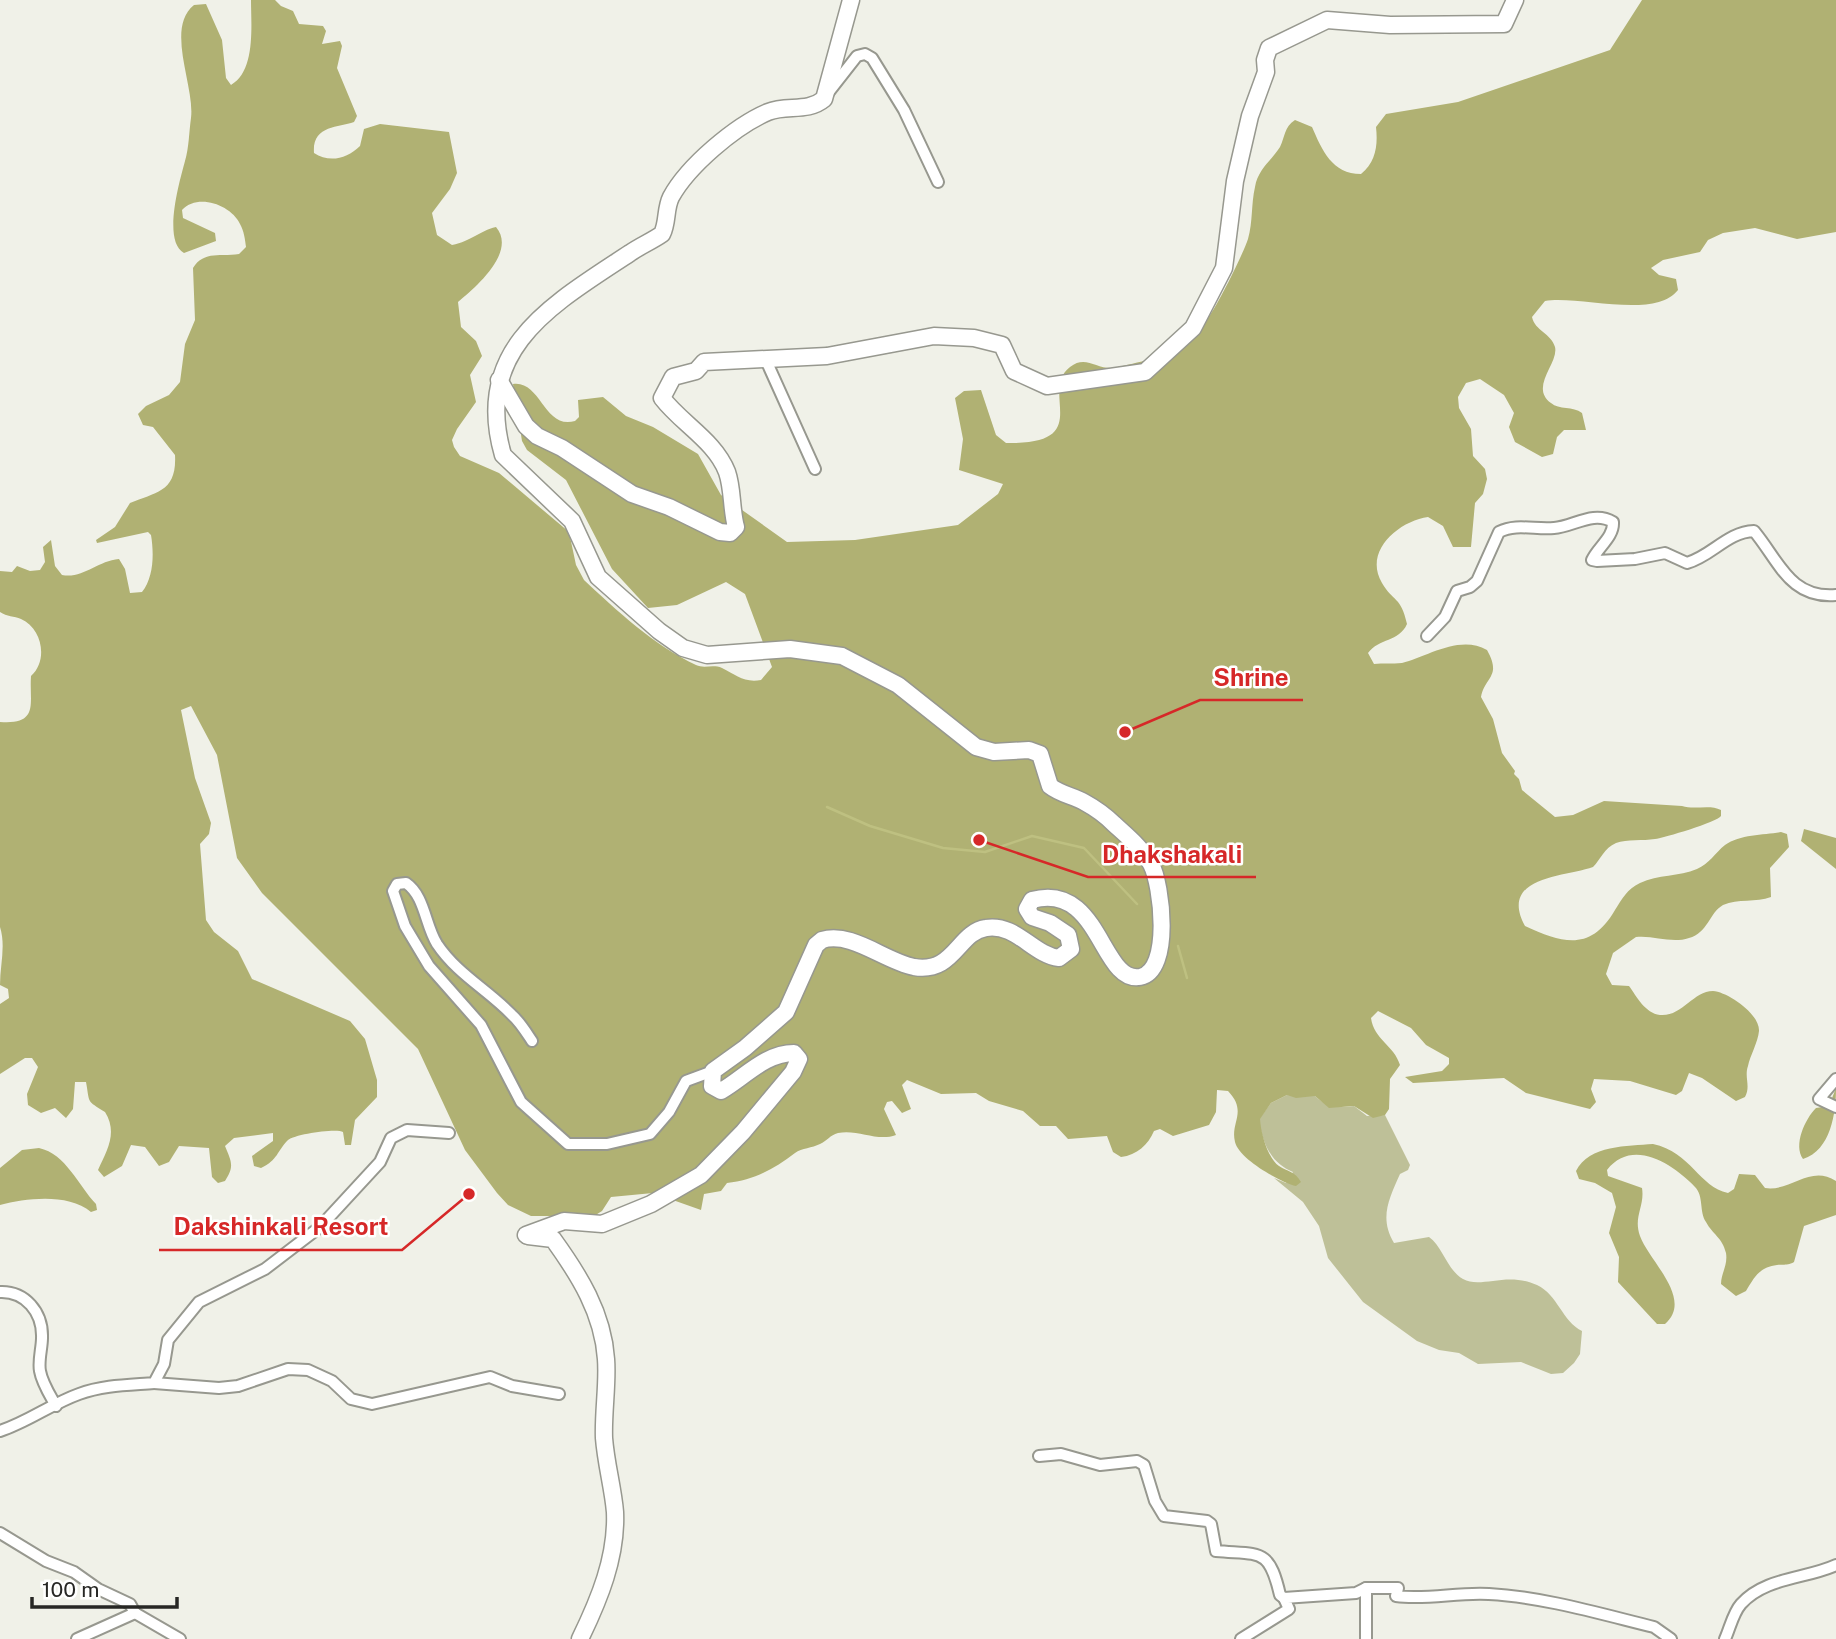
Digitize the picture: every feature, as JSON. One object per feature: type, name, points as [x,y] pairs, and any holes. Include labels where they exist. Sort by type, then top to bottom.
[{"type":"main road","points":[[498,379],[526,426],[537,436],[562,448],[632,494],[730,533],[736,527],[728,474],[715,450],[677,417],[662,398],[673,377],[696,371],[704,362],[827,356],[934,336],[974,338],[1002,345],[1014,371],[1046,386],[1145,372],[1193,328],[1224,268],[1235,181],[1250,116],[1266,72],[1265,60],[1269,48],[1327,20],[1390,25],[1504,24],[1515,0]]},
{"type":"main road","points":[[580,1639],[610,1563],[614,1537],[615,1510],[606,1470],[603,1417],[607,1362],[604,1340],[581,1277],[553,1239],[526,1235],[560,1222],[602,1224],[651,1204],[697,1178],[743,1132],[793,1072],[799,1059],[794,1053],[782,1055],[741,1074],[721,1091],[712,1086],[713,1071],[745,1048],[786,1012],[795,998],[816,945],[826,938],[846,940],[905,964],[930,967],[949,958],[978,931],[990,927],[1016,934],[1045,955],[1059,958],[1070,949],[1068,935],[1050,923],[1032,917],[1027,909],[1032,900],[1050,898],[1068,902],[1084,914],[1122,972],[1132,977],[1143,976],[1155,964],[1161,938],[1158,883],[1146,856],[1113,823],[1085,802],[1050,786],[1040,754],[1030,750],[994,752],[976,747],[898,685],[859,662],[842,656],[790,649],[706,655],[669,639],[598,577],[572,521],[506,460],[499,441],[498,379],[516,343],[553,306],[662,234],[669,200],[674,192],[724,139],[769,112],[782,107],[815,107],[824,99],[850,1]]},
{"type":"street","points":[[824,99],[856,56],[865,54],[872,58],[904,110],[938,182]]},
{"type":"street","points":[[765,358],[815,469]]},
{"type":"street","points":[[1427,636],[1445,617],[1457,591],[1470,587],[1477,581],[1499,532],[1517,527],[1559,528],[1583,520],[1613,522],[1609,536],[1593,555],[1592,560],[1597,561],[1635,559],[1665,553],[1687,564],[1699,560],[1741,531],[1754,531],[1794,583],[1810,595],[1836,595]]},
{"type":"street","points":[[532,1041],[512,1015],[469,980],[437,944],[423,914],[419,896],[412,887],[406,883],[397,884],[393,891],[405,926],[429,966],[481,1025],[521,1102],[568,1144],[607,1144],[650,1134],[669,1112],[686,1082],[713,1071]]},
{"type":"street","points":[[1836,1079],[1819,1099],[1836,1107]]},
{"type":"street","points":[[154,1383],[164,1364],[168,1340],[199,1302],[265,1269],[320,1227],[380,1162],[391,1138],[407,1130],[449,1133]]},
{"type":"street","points":[[0,1292],[15,1291],[25,1298],[36,1314],[43,1335],[40,1370],[56,1406]]},
{"type":"street","points":[[0,1431],[22,1424],[78,1394],[101,1388],[154,1383],[219,1388],[238,1385],[288,1369],[309,1370],[332,1381],[351,1399],[372,1404],[490,1377],[512,1386],[559,1394]]},
{"type":"street","points":[[1039,1456],[1061,1454],[1100,1465],[1137,1461],[1144,1465],[1155,1501],[1164,1516],[1208,1521],[1211,1524],[1216,1551],[1261,1556],[1270,1563],[1279,1595],[1284,1598],[1289,1609],[1241,1639]]},
{"type":"street","points":[[0,1533],[20,1542],[46,1561],[74,1572],[98,1589],[130,1604],[135,1614],[180,1639]]},
{"type":"street","points":[[1726,1639],[1741,1605],[1753,1595],[1786,1579],[1819,1573],[1836,1565]]},
{"type":"street","points":[[1284,1598],[1356,1593],[1366,1588],[1398,1588],[1396,1596],[1414,1598],[1489,1594],[1532,1599],[1654,1627],[1671,1639]]},
{"type":"street","points":[[1366,1588],[1366,1639]]},
{"type":"street","points":[[78,1639],[135,1614]]},
{"type":"street","points":[[590,1639],[592,1614]]},
{"type":"green space","points":[[251,0],[275,0],[293,11],[299,24],[323,26],[326,31],[322,44],[340,41],[342,46],[337,68],[357,116],[354,122],[322,132],[314,144],[314,153],[332,159],[344,157],[360,146],[364,129],[380,124],[449,132],[457,173],[450,189],[432,213],[437,235],[452,245],[496,227],[501,237],[498,258],[492,268],[458,302],[461,327],[476,341],[482,356],[470,375],[476,402],[452,440],[460,456],[499,473],[569,532],[576,565],[584,580],[651,638],[696,665],[719,667],[740,678],[755,681],[761,680],[772,667],[745,594],[726,582],[677,605],[648,608],[612,569],[566,480],[527,450],[522,441],[513,384],[530,389],[549,412],[565,422],[575,421],[579,417],[578,400],[603,397],[626,416],[653,427],[698,454],[721,495],[787,542],[855,540],[958,525],[998,494],[1003,484],[959,470],[963,439],[955,398],[964,391],[981,390],[996,435],[1006,443],[1034,441],[1050,435],[1058,426],[1059,390],[1062,378],[1070,367],[1080,362],[1111,368],[1124,366],[1167,353],[1181,344],[1207,319],[1217,304],[1248,239],[1257,181],[1280,147],[1285,132],[1295,120],[1312,127],[1324,152],[1335,165],[1351,173],[1361,174],[1373,159],[1377,140],[1376,127],[1386,114],[1458,102],[1610,50],[1642,0],[1836,0],[1836,232],[1797,239],[1755,228],[1723,233],[1708,240],[1700,252],[1663,260],[1651,268],[1659,275],[1676,279],[1678,290],[1667,299],[1652,304],[1545,301],[1532,317],[1536,326],[1550,338],[1555,347],[1544,382],[1545,397],[1554,405],[1582,413],[1586,430],[1564,430],[1557,437],[1553,454],[1542,457],[1515,442],[1509,427],[1514,413],[1504,395],[1480,379],[1466,383],[1458,397],[1459,408],[1471,429],[1473,456],[1485,469],[1487,479],[1483,494],[1475,503],[1471,547],[1453,547],[1443,526],[1428,517],[1406,525],[1387,540],[1377,560],[1377,571],[1386,589],[1402,608],[1407,624],[1399,634],[1368,653],[1374,664],[1402,663],[1443,648],[1466,644],[1487,650],[1493,671],[1481,697],[1493,719],[1502,753],[1515,771],[1522,790],[1555,817],[1573,815],[1604,801],[1712,807],[1721,810],[1721,816],[1717,819],[1679,833],[1655,839],[1616,843],[1593,867],[1552,877],[1527,888],[1520,897],[1519,910],[1525,926],[1564,940],[1586,938],[1606,923],[1625,895],[1640,883],[1697,869],[1731,841],[1781,832],[1787,834],[1789,847],[1770,868],[1771,897],[1723,905],[1700,932],[1689,938],[1676,940],[1636,937],[1613,953],[1606,974],[1612,985],[1629,986],[1646,1008],[1655,1014],[1668,1015],[1699,995],[1713,991],[1727,995],[1749,1011],[1758,1024],[1759,1031],[1747,1070],[1745,1097],[1736,1101],[1702,1078],[1689,1073],[1682,1091],[1676,1095],[1630,1081],[1594,1079],[1591,1089],[1596,1102],[1590,1109],[1526,1093],[1504,1078],[1413,1083],[1405,1077],[1442,1071],[1449,1064],[1449,1058],[1426,1045],[1411,1028],[1378,1011],[1371,1018],[1373,1026],[1400,1065],[1390,1079],[1389,1109],[1385,1115],[1373,1118],[1354,1106],[1329,1108],[1315,1096],[1296,1098],[1287,1095],[1271,1103],[1260,1119],[1263,1138],[1271,1157],[1279,1166],[1299,1178],[1301,1182],[1296,1186],[1261,1169],[1238,1149],[1234,1135],[1237,1105],[1228,1091],[1217,1090],[1216,1112],[1209,1125],[1173,1136],[1160,1129],[1154,1131],[1149,1141],[1141,1148],[1121,1157],[1113,1152],[1107,1136],[1068,1139],[1056,1126],[1040,1126],[1023,1111],[989,1101],[976,1093],[941,1094],[907,1080],[902,1085],[911,1109],[902,1113],[892,1101],[887,1102],[884,1109],[896,1135],[882,1137],[845,1132],[835,1134],[820,1144],[798,1151],[763,1173],[727,1183],[721,1191],[704,1194],[701,1210],[653,1193],[611,1197],[602,1211],[594,1216],[531,1216],[508,1205],[465,1150],[418,1049],[262,893],[237,858],[217,755],[191,706],[181,710],[195,778],[211,823],[209,834],[200,844],[206,920],[214,932],[238,951],[252,979],[350,1021],[365,1039],[377,1080],[377,1097],[355,1120],[351,1145],[345,1145],[343,1132],[339,1131],[299,1136],[288,1140],[274,1159],[261,1168],[254,1166],[252,1156],[273,1141],[273,1133],[234,1138],[225,1146],[230,1160],[230,1171],[225,1181],[218,1183],[212,1177],[209,1148],[179,1146],[169,1162],[159,1166],[145,1147],[131,1145],[122,1166],[104,1177],[98,1170],[110,1141],[111,1127],[105,1112],[90,1101],[86,1082],[75,1082],[73,1109],[66,1118],[55,1108],[41,1113],[28,1105],[27,1094],[38,1067],[32,1058],[25,1058],[0,1074],[0,1004],[9,998],[8,989],[0,985],[3,948],[0,927],[0,722],[13,722],[27,716],[31,703],[31,676],[40,662],[41,646],[34,630],[28,624],[0,612],[0,571],[12,572],[17,566],[30,571],[40,570],[45,562],[43,547],[51,540],[55,566],[62,575],[70,576],[119,559],[125,569],[130,593],[142,592],[146,586],[153,557],[151,535],[148,532],[97,543],[96,540],[115,527],[130,503],[163,489],[172,477],[175,455],[153,427],[143,425],[138,414],[146,406],[169,395],[180,382],[185,344],[195,320],[193,268],[197,262],[208,256],[239,254],[246,247],[236,217],[222,207],[205,202],[197,202],[182,210],[183,218],[215,233],[216,241],[184,253],[174,236],[174,210],[191,118],[181,42],[182,28],[186,15],[194,5],[206,4],[222,40],[226,78],[231,85],[245,69],[248,59]]},
{"type":"green space","points":[[1804,829],[1836,838],[1836,869],[1801,841]]},
{"type":"green space","points":[[1836,1088],[1833,1119],[1826,1139],[1820,1148],[1803,1159],[1799,1147],[1804,1125],[1816,1108],[1829,1106]]},
{"type":"green space","points":[[1287,1095],[1315,1096],[1333,1106],[1354,1106],[1367,1116],[1385,1115],[1410,1165],[1408,1170],[1400,1174],[1387,1209],[1387,1225],[1394,1243],[1429,1237],[1453,1270],[1463,1279],[1470,1282],[1526,1281],[1544,1289],[1569,1321],[1582,1331],[1580,1354],[1574,1363],[1563,1373],[1551,1374],[1521,1362],[1478,1364],[1459,1353],[1439,1350],[1417,1341],[1363,1302],[1328,1258],[1319,1226],[1303,1202],[1274,1178],[1286,1183],[1293,1172],[1273,1158],[1262,1136],[1259,1119],[1271,1103]]},
{"type":"green space","points":[[1653,1144],[1677,1154],[1709,1184],[1728,1193],[1734,1189],[1739,1174],[1755,1175],[1765,1188],[1783,1186],[1818,1175],[1827,1177],[1836,1181],[1836,1215],[1804,1226],[1794,1262],[1766,1268],[1746,1291],[1736,1296],[1721,1284],[1726,1253],[1704,1218],[1700,1195],[1695,1187],[1676,1170],[1653,1158],[1641,1155],[1617,1160],[1607,1170],[1608,1176],[1642,1188],[1638,1223],[1640,1236],[1667,1280],[1675,1303],[1673,1314],[1665,1324],[1657,1324],[1618,1282],[1619,1257],[1609,1233],[1616,1207],[1612,1193],[1595,1183],[1579,1179],[1576,1171],[1590,1156],[1610,1148]]},
{"type":"green space","points":[[39,1148],[64,1163],[96,1204],[97,1210],[91,1212],[71,1202],[47,1199],[22,1200],[0,1205],[0,1168],[22,1150]]},
{"type":"waterway","points":[[827,807],[870,826],[943,848],[985,852],[1032,836],[1084,848],[1137,904]]},
{"type":"waterway","points":[[1178,946],[1187,978]]},
{"type":"place","name":"Shrine","points":[[1125,732]]},
{"type":"place","name":"Dhakshakali","points":[[979,840]]},
{"type":"place","name":"Dakshinkali Resort","points":[[469,1194]]}]
